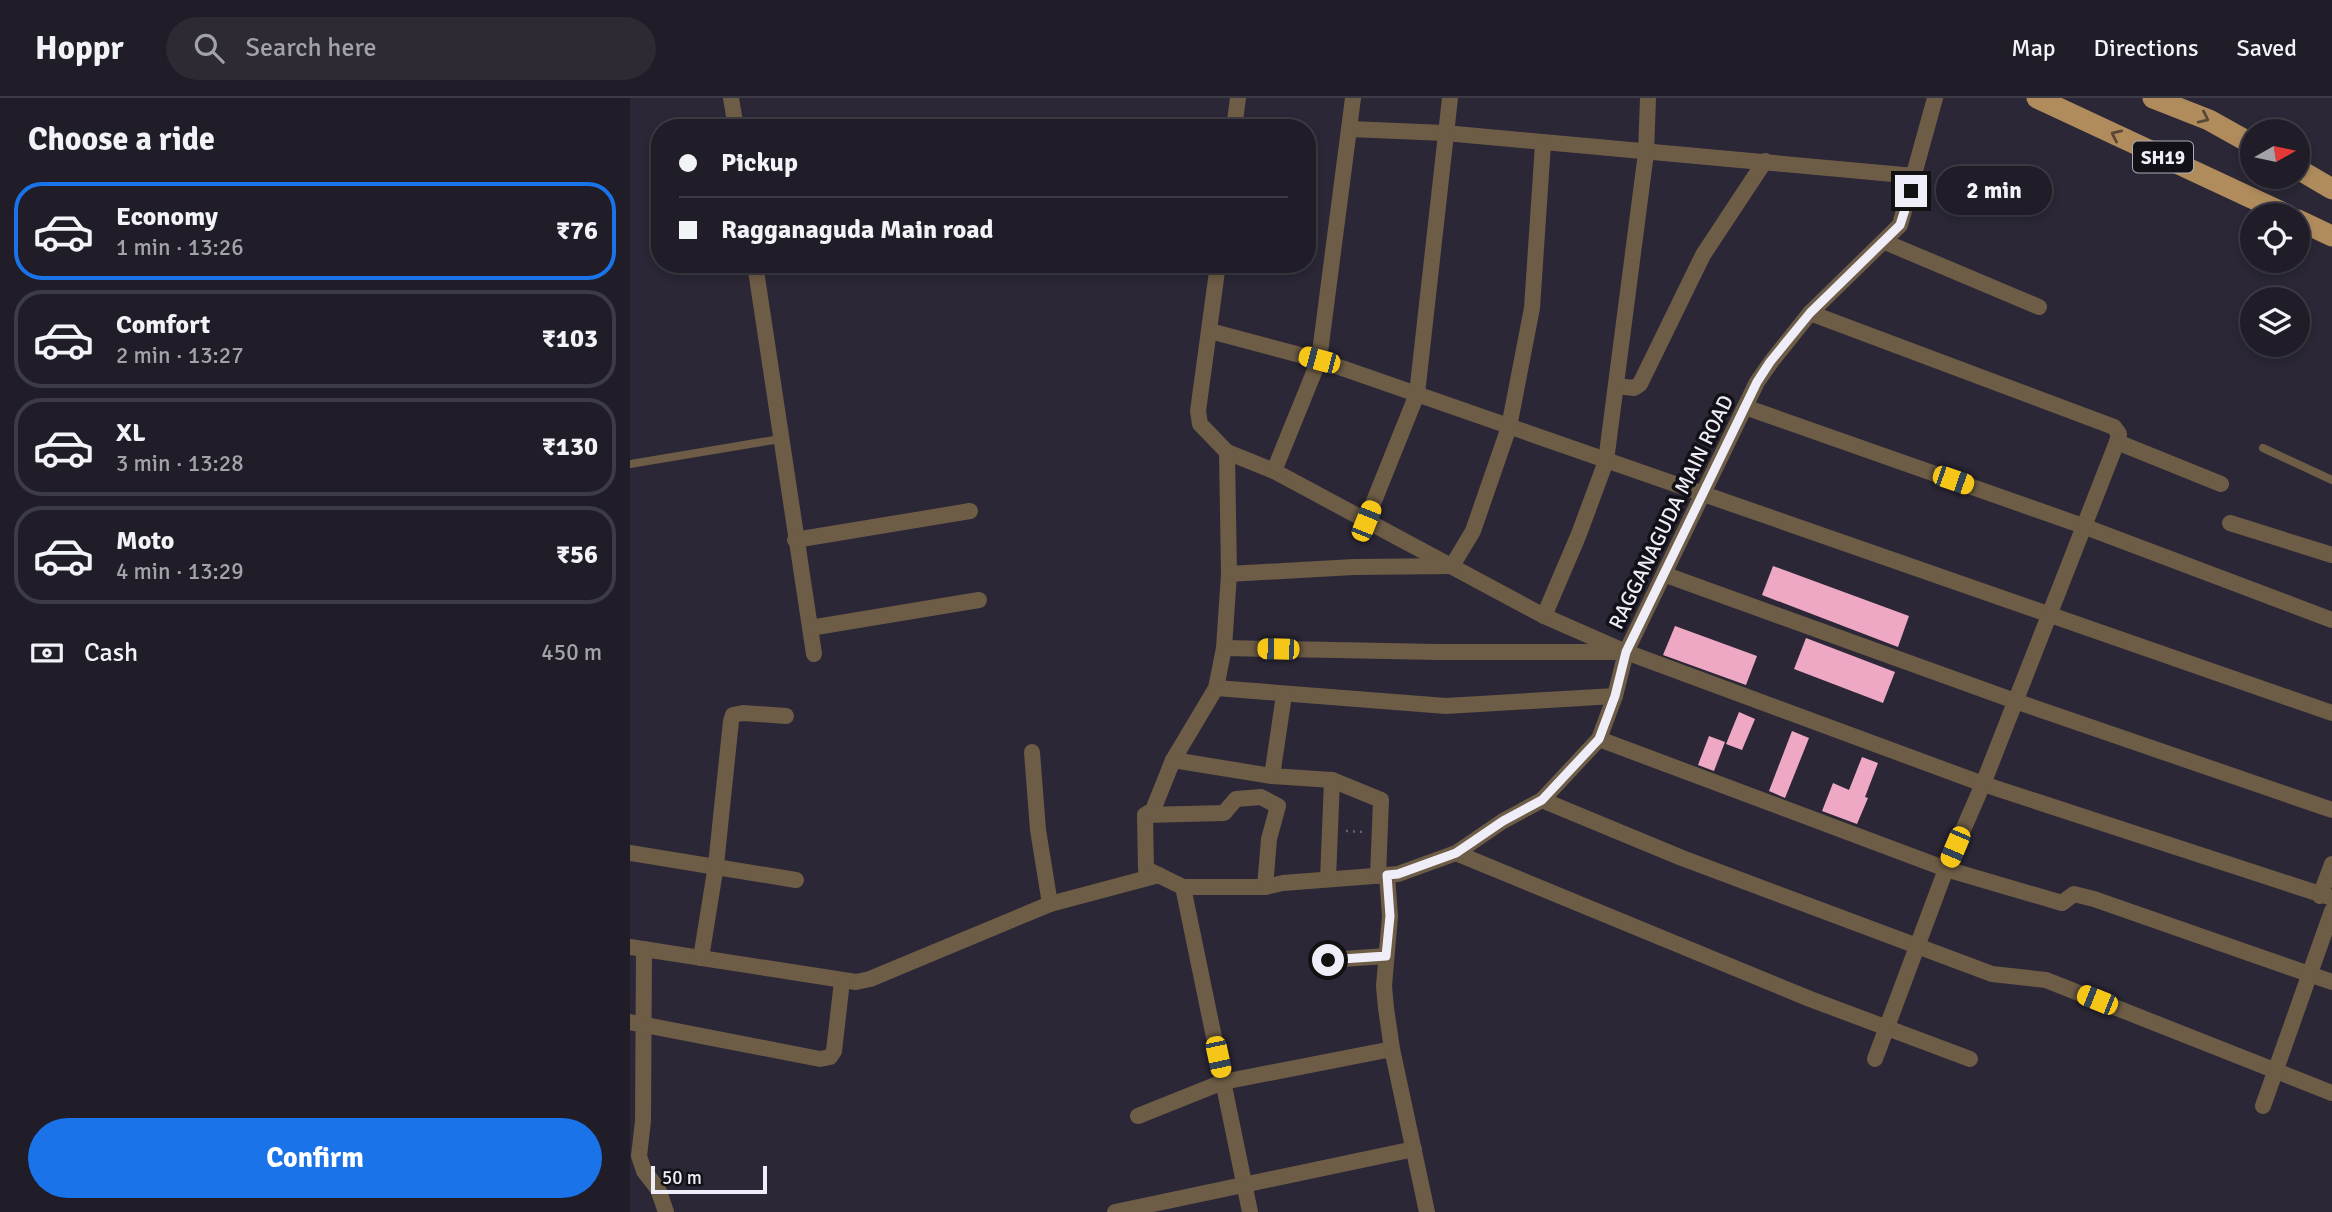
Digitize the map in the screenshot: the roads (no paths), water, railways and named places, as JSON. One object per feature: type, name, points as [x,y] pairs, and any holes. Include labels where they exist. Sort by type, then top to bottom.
[{"type":"main road","name":"SH19","points":[[2037,98],[2262,203]]},
{"type":"main road","name":"SH19","points":[[2153,98],[2209,120],[2240,137]]},
{"type":"main road","points":[[2310,176],[2332,189]]},
{"type":"main road","points":[[2310,226],[2332,236]]},
{"type":"street","points":[[731,98],[734,119]]},
{"type":"street","points":[[1235,119],[1238,98]]},
{"type":"street","points":[[1274,471],[1319,360],[1353,98]]},
{"type":"street","points":[[1366,521],[1417,394],[1450,98]]},
{"type":"street","points":[[1544,616],[1606,461],[1646,152],[1648,98]]},
{"type":"street","name":"RAGGANAGUDA MAIN ROAD","points":[[1183,887],[1265,887],[1283,883],[1398,874],[1456,853],[1503,821],[1542,800],[1599,739],[1615,696],[1626,652],[1666,575],[1745,407],[1770,362],[1810,313],[1900,225],[1935,98]]},
{"type":"street","points":[[1350,129],[1445,133],[1915,176]]},
{"type":"street","points":[[1452,566],[1473,531],[1509,427],[1532,308],[1543,144]]},
{"type":"street","points":[[1616,386],[1634,388],[1640,384],[1703,255],[1765,162]]},
{"type":"street","points":[[1885,242],[2039,307]]},
{"type":"street","points":[[756,273],[814,654]]},
{"type":"street","points":[[1217,273],[1198,411],[1200,424],[1227,452],[1274,471],[1544,616],[1626,652],[1983,783],[2326,897],[2332,864]]},
{"type":"street","points":[[1810,313],[2115,427],[2119,434],[1983,783],[1946,869],[1875,1059]]},
{"type":"street","points":[[1210,331],[1319,360],[2332,713]]},
{"type":"street","points":[[1745,407],[2083,526],[2332,620]]},
{"type":"street","points":[[2117,442],[2221,484]]},
{"type":"street","points":[[1145,815],[1153,810],[1173,760],[1216,688],[1224,648],[1229,573],[1227,452]]},
{"type":"street","points":[[795,540],[970,511]]},
{"type":"street","points":[[2230,523],[2332,555]]},
{"type":"street","points":[[1229,573],[1452,566]]},
{"type":"street","points":[[1666,575],[2015,701],[2332,810]]},
{"type":"street","points":[[810,628],[979,600]]},
{"type":"street","points":[[1224,648],[1626,652]]},
{"type":"street","points":[[1216,688],[1446,706],[1615,696]]},
{"type":"street","points":[[1272,776],[1284,695]]},
{"type":"street","points":[[701,958],[716,865],[733,715],[743,713],[786,716]]},
{"type":"street","points":[[1599,739],[1946,869],[2062,903],[2074,894],[2094,899],[2332,982]]},
{"type":"street","points":[[1032,752],[1038,830],[1050,904]]},
{"type":"street","points":[[1173,760],[1272,776],[1332,780],[1381,800],[1382,875],[1390,916],[1384,986],[1392,1049],[1427,1212]]},
{"type":"street","points":[[1328,879],[1332,780]]},
{"type":"street","points":[[1145,815],[1224,813],[1236,799],[1261,797],[1278,806],[1269,839],[1265,887]]},
{"type":"street","points":[[1542,800],[1682,858],[1916,946],[1992,974],[2046,980],[2332,1093]]},
{"type":"street","points":[[1145,815],[1146,869],[1183,887],[1250,1212]]},
{"type":"street","points":[[630,853],[796,880]]},
{"type":"street","points":[[1456,853],[1810,999],[1970,1059]]},
{"type":"street","points":[[666,1212],[658,1189],[640,1163],[636,1120],[637,948],[842,981],[870,979],[1050,904],[1159,876]]},
{"type":"street","points":[[2263,1106],[2332,911]]},
{"type":"street","points":[[1328,960],[1386,956]]},
{"type":"street","points":[[636,1023],[826,1058],[834,1051],[842,981]]},
{"type":"street","points":[[1138,1116],[1223,1082],[1392,1049]]},
{"type":"street","points":[[1115,1212],[1414,1149]]},
{"type":"lane","points":[[630,464],[780,439]]},
{"type":"lane","points":[[2263,448],[2332,481]]}]
